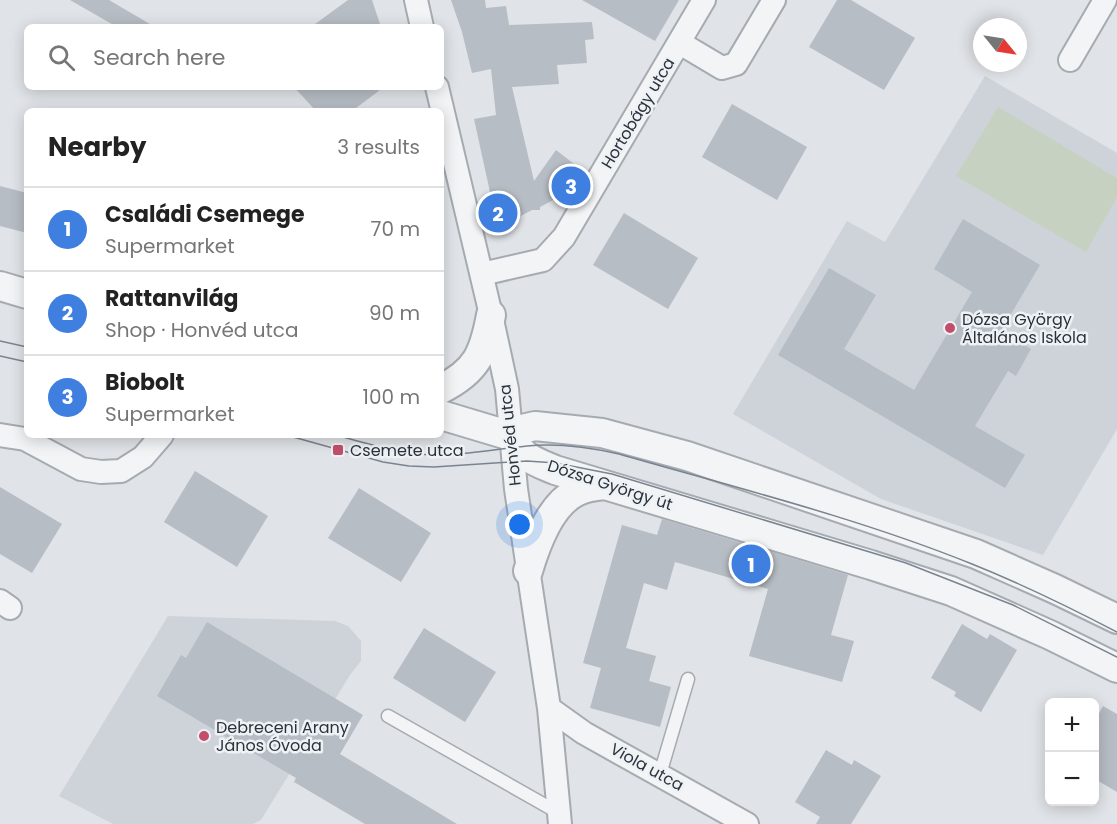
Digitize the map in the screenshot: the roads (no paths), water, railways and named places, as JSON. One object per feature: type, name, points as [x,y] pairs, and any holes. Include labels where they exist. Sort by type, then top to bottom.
[{"type":"street","points":[[416,0],[421,24]]},
{"type":"street","name":"Hortobágy utca","points":[[482,274],[543,260],[564,237],[704,0]]},
{"type":"street","points":[[680,43],[722,68],[736,64],[774,0]]},
{"type":"street","points":[[1070,60],[1105,0]]},
{"type":"street","name":"Honvéd utca","points":[[438,90],[442,108]]},
{"type":"street","name":"Honvéd utca","points":[[444,116],[507,389],[516,489],[549,708],[560,819]]},
{"type":"street","points":[[0,286],[24,293]]},
{"type":"street","points":[[444,386],[467,372],[481,356],[491,315]]},
{"type":"street","points":[[444,416],[511,436],[522,429],[536,426],[602,433],[687,456],[976,554],[1117,619]]},
{"type":"street","points":[[0,435],[25,439],[81,469],[101,472],[121,471],[143,457],[159,438]]},
{"type":"street","name":"Dózsa György út","points":[[511,436],[526,457],[555,470],[951,591],[1117,668]]},
{"type":"street","points":[[528,571],[537,542],[550,519],[565,500],[575,492],[604,485]]},
{"type":"street","name":"Viola utca","points":[[549,708],[584,733],[747,824]]},
{"type":"lane","points":[[660,774],[688,679]]},
{"type":"lane","points":[[388,716],[560,819]]},
{"type":"tram line","points":[[0,341],[24,346]]},
{"type":"tram line","points":[[0,356],[24,361]]},
{"type":"tram line","points":[[297,438],[383,462],[409,466],[434,467],[527,461],[556,463],[612,474],[906,563],[1013,605],[1117,657]]},
{"type":"tram line","points":[[347,438],[410,453],[435,455],[550,445],[619,454],[797,505],[929,547],[1027,588],[1117,632]]},
{"type":"place","name":"Biobolt","points":[[571,186]]},
{"type":"place","name":"Rattanvilág","points":[[498,213]]},
{"type":"place","name":"Dózsa György Általános Iskola","points":[[950,328]]},
{"type":"place","name":"Csemete utca","points":[[338,450]]},
{"type":"place","name":"Családi Csemege","points":[[751,564]]},
{"type":"place","name":"Debreceni Arany János Óvoda","points":[[204,736]]}]
